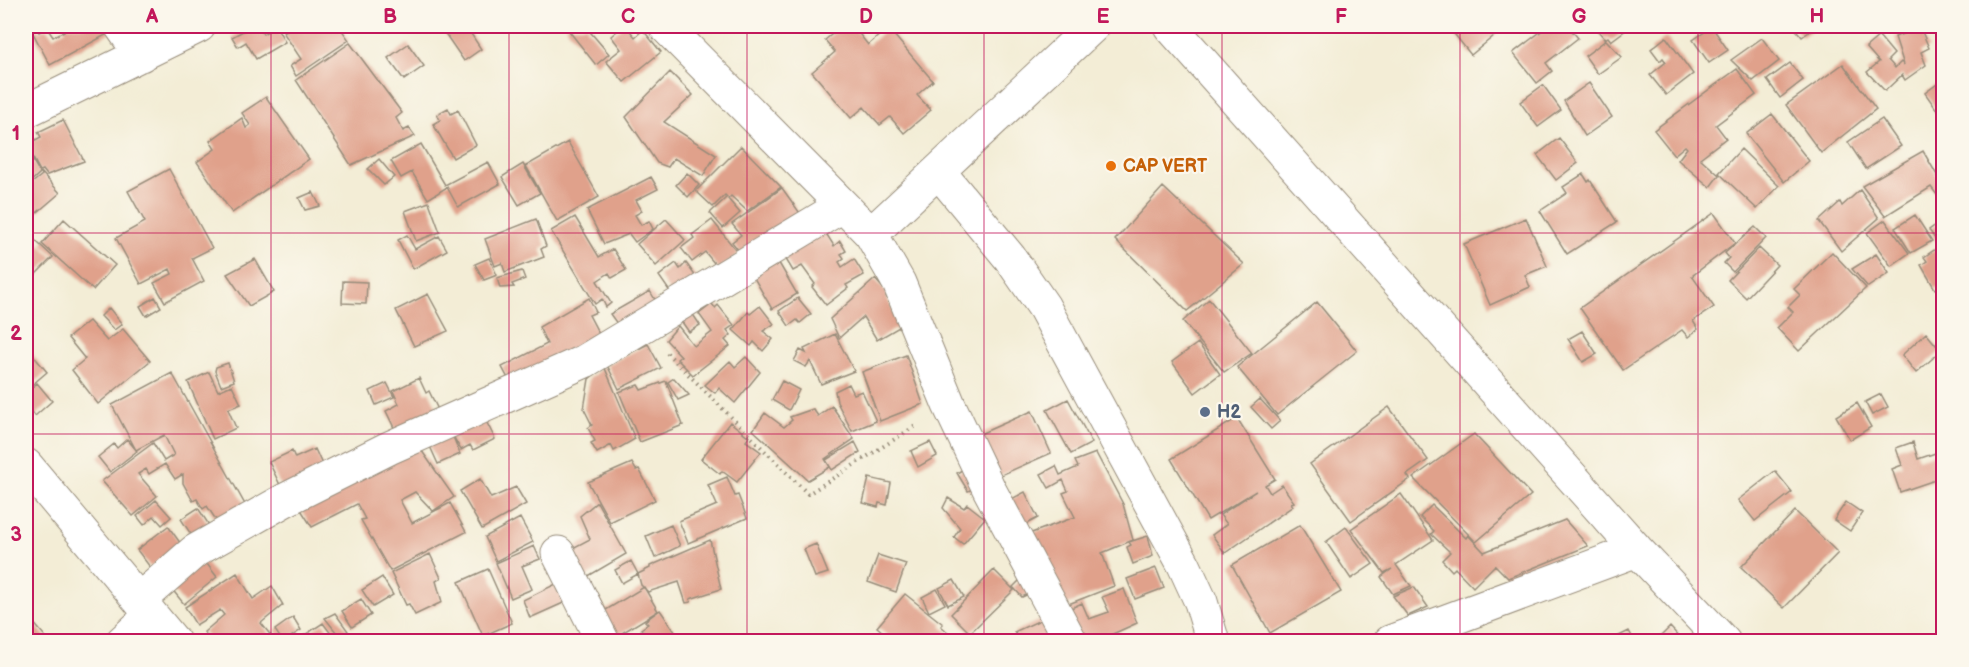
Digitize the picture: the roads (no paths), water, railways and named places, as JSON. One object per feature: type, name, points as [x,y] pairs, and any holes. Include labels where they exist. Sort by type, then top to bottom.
[{"type":"street","points":[[121,26],[141,55]]},
{"type":"street","points":[[26,111],[199,26]]},
{"type":"street","points":[[665,26],[871,234],[899,283],[949,405],[989,489],[1071,642]]},
{"type":"street","points":[[871,234],[1093,26]]},
{"type":"street","points":[[1170,26],[1637,550],[1724,642]]},
{"type":"street","points":[[939,172],[1010,258],[1044,307],[1184,565],[1201,602],[1213,642]]},
{"type":"street","points":[[122,642],[145,608],[195,551],[285,500],[389,448],[585,361],[842,206]]},
{"type":"street","points":[[26,465],[174,642]]},
{"type":"street","points":[[1390,642],[1637,550]]},
{"type":"street","points":[[558,553],[603,642]]},
{"type":"place","name":"CAP VERT","points":[[1111,166]]},
{"type":"place","name":"H2","points":[[1205,412]]}]
